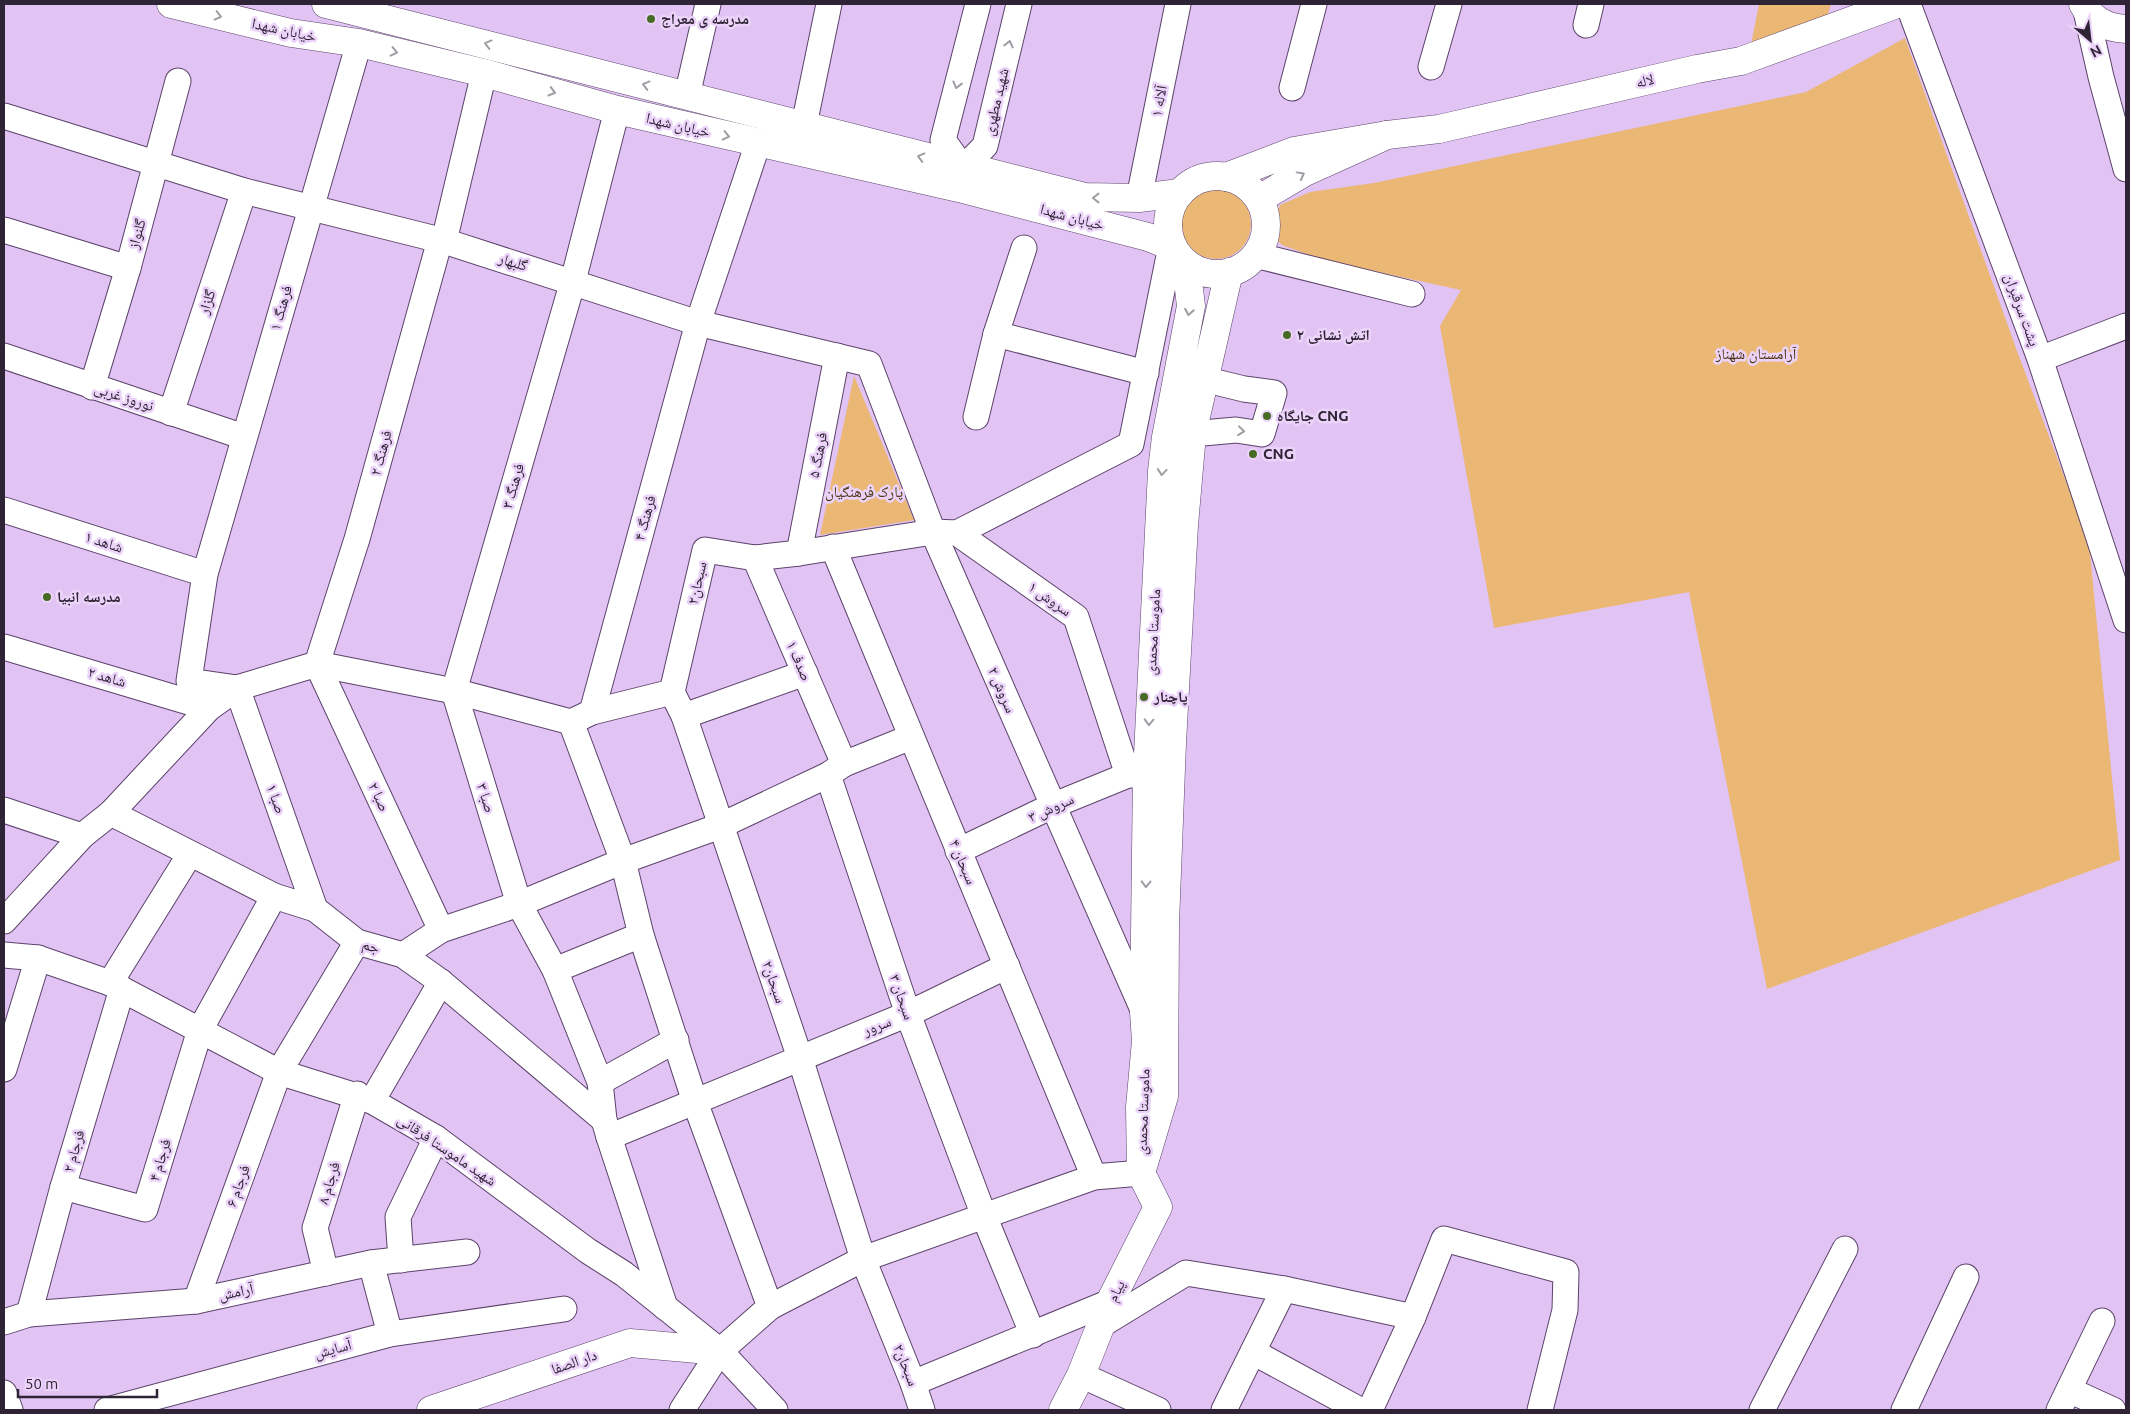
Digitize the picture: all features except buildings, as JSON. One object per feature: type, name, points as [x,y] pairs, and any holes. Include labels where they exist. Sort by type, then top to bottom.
[{"type":"main road","name":"خیابان شهدا","points":[[171,4],[291,33],[359,43],[484,73],[617,110],[758,143],[1085,198],[1139,198],[1180,193]]},
{"type":"main road","name":"لاله","points":[[1386,135],[1439,129],[1697,69],[1740,62],[1849,14],[1897,4]]},
{"type":"main road","name":"خیابان شهدا","points":[[342,5],[687,96],[804,124],[961,178],[1139,235],[1179,256]]},
{"type":"main road","points":[[2084,7],[2096,21],[2112,28],[2126,29]]},
{"type":"main road","points":[[1226,177],[1294,151],[1386,135]]},
{"type":"main road","points":[[1259,199],[1305,172],[1386,135]]},
{"type":"main road","points":[[1209,177],[1226,177],[1250,188],[1259,199],[1264,213],[1266,228],[1263,242],[1255,255],[1229,272],[1214,274],[1200,271],[1179,256],[1173,247],[1168,225],[1173,202],[1193,182],[1209,177]]},
{"type":"main road","name":"ماموستا محمدی","points":[[1141,1174],[1140,1107],[1146,1040],[1137,775],[1166,436],[1191,306],[1179,256]]},
{"type":"main road","name":"ماموستا محمدی","points":[[1141,1174],[1164,1096],[1165,923],[1172,743],[1184,525],[1192,434],[1229,272]]},
{"type":"main road","name":"پیام","points":[[1063,1410],[1081,1375],[1106,1314],[1158,1207],[1141,1174]]},
{"type":"main road","name":"دار الصفا","points":[[432,1410],[630,1343],[720,1352]]},
{"type":"street","points":[[687,96],[708,4]]},
{"type":"street","points":[[804,124],[828,4]]},
{"type":"street","points":[[961,178],[943,140],[978,4]]},
{"type":"street","name":"شهید مطهری","points":[[961,178],[985,146],[1019,4]]},
{"type":"street","name":"آلاله ۱","points":[[1139,198],[1178,4]]},
{"type":"street","points":[[1292,88],[1314,4]]},
{"type":"street","points":[[1431,68],[1449,4]]},
{"type":"street","name":"پشت سرقبران","points":[[1908,4],[2040,359],[2126,620]]},
{"type":"street","points":[[2084,7],[2126,169]]},
{"type":"street","name":"فرهنگ ۱","points":[[237,688],[189,681],[205,574],[359,43]]},
{"type":"street","name":"فرهنگ ۲","points":[[317,664],[357,540],[442,240],[484,73]]},
{"type":"street","name":"گلنواز","points":[[92,387],[128,268],[178,80]]},
{"type":"street","name":"فرهنگ ۳","points":[[454,691],[572,281],[617,110]]},
{"type":"street","name":"گلبهار","points":[[4,116],[244,191],[442,240],[698,323],[869,364]]},
{"type":"street","name":"فرهنگ ۴","points":[[581,717],[698,323],[758,143]]},
{"type":"street","name":"گلزار","points":[[170,413],[244,191]]},
{"type":"street","points":[[4,230],[128,268]]},
{"type":"street","points":[[976,417],[996,334],[1024,248]]},
{"type":"street","points":[[1255,255],[1412,294]]},
{"type":"street","points":[[755,558],[799,554],[833,547],[945,533],[1131,444],[1146,373],[1179,256]]},
{"type":"street","points":[[2040,359],[2126,326]]},
{"type":"street","points":[[996,334],[1146,373]]},
{"type":"street","name":"نوروز غربی","points":[[4,356],[244,438]]},
{"type":"street","name":"فرهنگ ۵","points":[[799,554],[837,356]]},
{"type":"street","name":"سروش ۲","points":[[869,364],[945,533],[1052,806],[1144,1012]]},
{"type":"street","points":[[1192,434],[1236,430],[1262,434],[1274,393],[1244,389],[1204,379]]},
{"type":"street","name":"شاهد ۱","points":[[4,510],[205,574]]},
{"type":"street","name":"سروش ۱","points":[[945,533],[1076,617],[1137,775]]},
{"type":"street","name":"سبحان ۴","points":[[833,547],[1094,1177]]},
{"type":"street","name":"سبحان۲","points":[[755,558],[705,550],[672,692],[684,716],[800,1058],[863,1259],[922,1410]]},
{"type":"street","name":"صدف ۱","points":[[755,558],[805,673],[836,770]]},
{"type":"street","name":"شاهد ۲","points":[[4,647],[209,708]]},
{"type":"street","points":[[4,921],[82,836],[111,813],[209,708],[237,688],[317,664],[581,717],[672,692]]},
{"type":"street","name":"صبا ۲","points":[[317,664],[441,930]]},
{"type":"street","points":[[684,716],[805,673]]},
{"type":"street","name":"صبا ۱","points":[[237,688],[315,910]]},
{"type":"street","name":"صبا ۳","points":[[454,691],[519,904],[555,970],[600,1082],[607,1129],[665,1307]]},
{"type":"street","points":[[581,717],[623,861],[641,934],[694,1102],[770,1306]]},
{"type":"street","points":[[403,955],[441,930],[519,904],[623,861],[720,826],[836,770],[911,737]]},
{"type":"street","name":"سبحان ۳","points":[[836,770],[908,1014],[984,1216],[1033,1335]]},
{"type":"street","name":"سروش ۳","points":[[958,850],[1052,806],[1137,775]]},
{"type":"street","points":[[4,810],[82,836]]},
{"type":"street","name":"جم","points":[[111,813],[274,896],[315,910],[358,942],[403,955],[441,982],[607,1129]]},
{"type":"street","name":"فرجام ۲","points":[[30,1314],[116,986],[190,854]]},
{"type":"street","points":[[200,1030],[274,896]]},
{"type":"street","points":[[555,970],[641,934]]},
{"type":"street","name":"فرجام ۶","points":[[196,1301],[279,1072],[358,942]]},
{"type":"street","name":"شهید ماموستا فرقانی","points":[[4,956],[38,958],[116,986],[279,1072],[365,1097],[436,1138],[588,1251],[624,1274],[720,1352],[775,1410]]},
{"type":"street","points":[[4,1069],[38,958]]},
{"type":"street","name":"سرور","points":[[607,1129],[694,1102],[908,1014],[1007,966]]},
{"type":"street","name":"فرجام ۸","points":[[326,1273],[315,1228],[365,1097],[441,982]]},
{"type":"street","name":"فرجام ۴","points":[[64,1187],[145,1209],[200,1030]]},
{"type":"street","points":[[600,1082],[676,1040]]},
{"type":"street","points":[[401,1260],[398,1217],[436,1138]]},
{"type":"street","points":[[682,1410],[720,1352],[770,1306],[863,1259],[1094,1177],[1141,1174]]},
{"type":"street","points":[[1370,1410],[1413,1317],[1444,1239],[1566,1272],[1565,1310],[1540,1410]]},
{"type":"street","points":[[1762,1410],[1845,1249]]},
{"type":"street","name":"آرامش","points":[[4,1322],[30,1314],[196,1301],[371,1263],[467,1252]]},
{"type":"street","points":[[371,1263],[390,1334]]},
{"type":"street","points":[[913,1383],[1033,1335],[1106,1314],[1186,1273],[1284,1289],[1413,1317]]},
{"type":"street","points":[[1904,1410],[1966,1277]]},
{"type":"street","points":[[1224,1410],[1284,1289]]},
{"type":"street","name":"آسایش","points":[[107,1410],[390,1334],[564,1309]]},
{"type":"street","points":[[2102,1321],[2064,1400],[2113,1410]]},
{"type":"street","points":[[1253,1352],[1360,1410]]},
{"type":"street","points":[[1081,1375],[1158,1410]]},
{"type":"street","points":[[4,1392],[10,1410]]},
{"type":"green space","points":[[1759,4],[1831,4],[1825,23],[1751,45]]},
{"type":"green space","name":"آرامستان شهناز","points":[[1905,38],[2017,351],[2089,543],[2120,860],[1767,989],[1689,592],[1494,628],[1440,326],[1461,290],[1323,260],[1282,245],[1274,237],[1272,227],[1280,205],[1310,192],[1374,183],[1806,92]]},
{"type":"green space","points":[[1216,189],[1229,192],[1241,199],[1248,211],[1251,224],[1248,237],[1241,249],[1229,256],[1216,259],[1203,256],[1191,249],[1184,237],[1181,224],[1184,211],[1191,199],[1203,192]]},
{"type":"green space","name":"پارک فرهنگیان","points":[[854,376],[914,520],[820,535]]},
{"type":"place","name":"مدرسه ی معراج","points":[[651,19]]},
{"type":"place","name":"اتش نشانی ۲","points":[[1287,335]]},
{"type":"place","name":"جایگاه CNG","points":[[1267,416]]},
{"type":"place","name":"CNG","points":[[1253,454]]},
{"type":"place","name":"مدرسه انبیا","points":[[47,597]]},
{"type":"place","name":"پاچنار","points":[[1144,697]]}]
